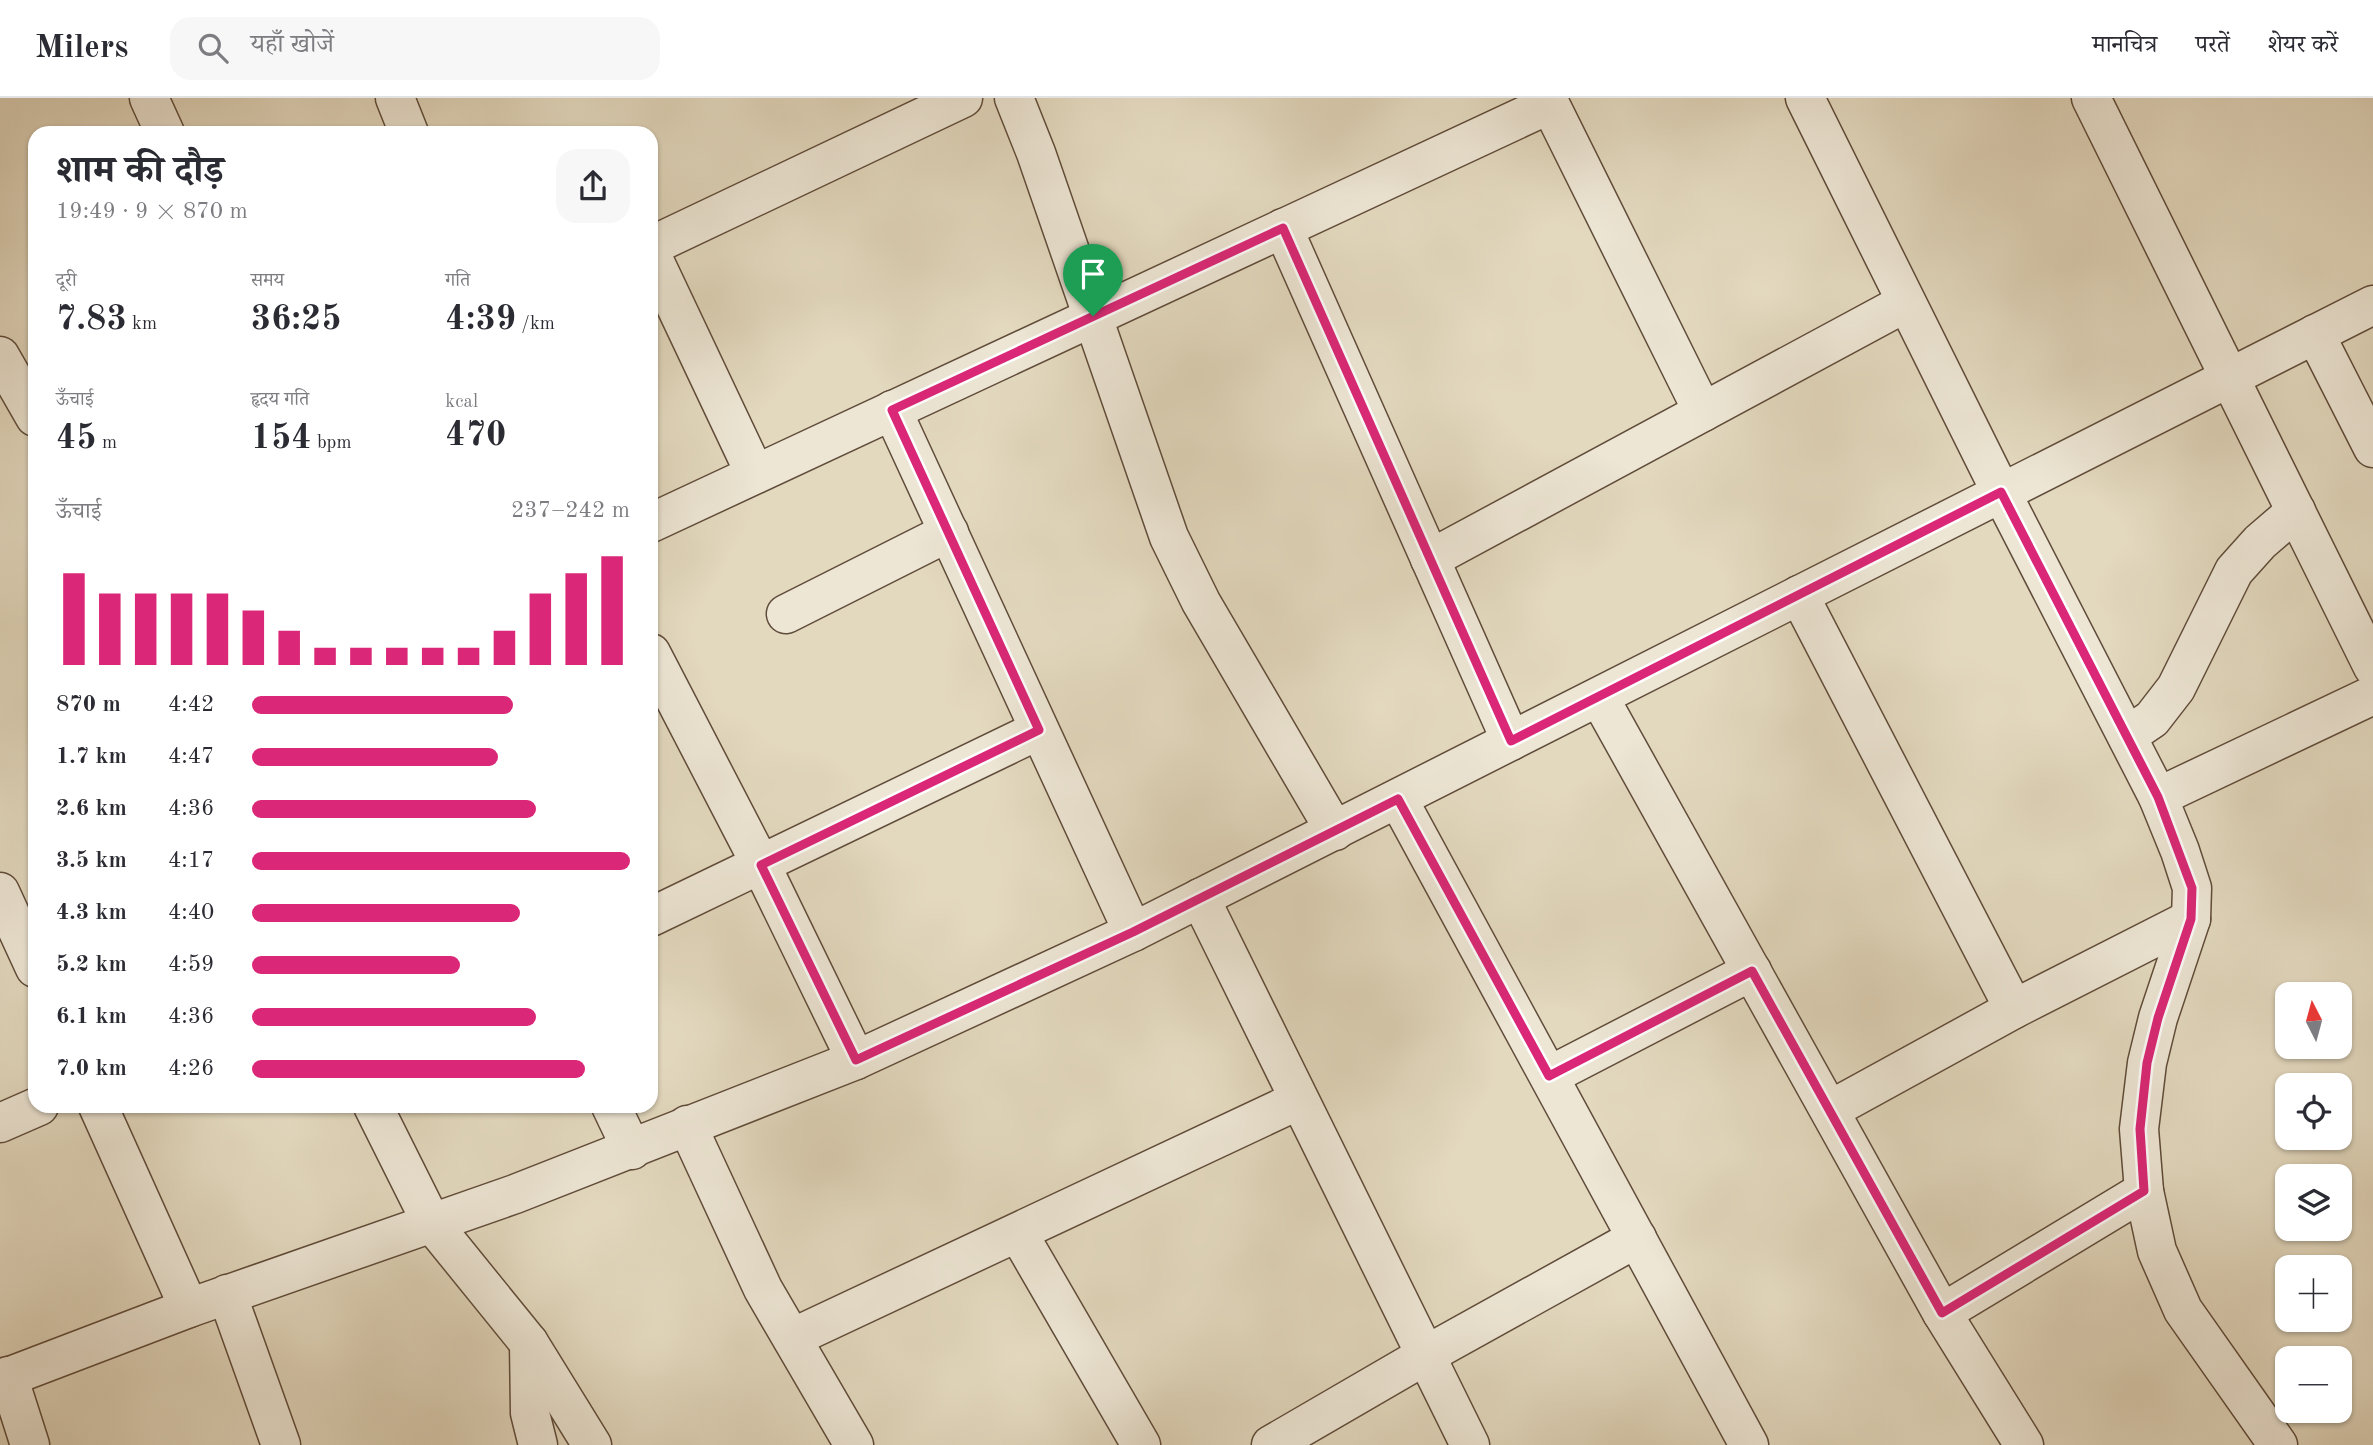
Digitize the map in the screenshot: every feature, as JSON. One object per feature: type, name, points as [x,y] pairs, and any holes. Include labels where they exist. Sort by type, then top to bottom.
[{"type":"street","points":[[149,98],[162,126]]},
{"type":"street","points":[[395,98],[406,126]]},
{"type":"street","points":[[658,243],[963,98]]},
{"type":"street","points":[[1014,98],[1036,153],[1168,537],[1200,602],[1335,831]]},
{"type":"street","points":[[1805,98],[1905,303],[2158,797],[2192,888],[2191,919],[2158,1018],[2147,1063],[2140,1129],[2144,1191],[2157,1251],[2183,1310],[2278,1445]]},
{"type":"street","points":[[2091,98],[2373,667]]},
{"type":"street","points":[[658,520],[1549,101],[1703,412]]},
{"type":"street","points":[[1283,228],[1511,741]]},
{"type":"street","points":[[658,269],[755,474]]},
{"type":"street","points":[[1430,559],[1905,303]]},
{"type":"street","points":[[30,1445],[4,1378],[188,1308],[632,1150],[687,1125],[856,1060],[1133,932],[2373,305]]},
{"type":"street","points":[[2315,334],[2373,448]]},
{"type":"street","points":[[0,356],[28,405]]},
{"type":"street","points":[[892,410],[1133,932]]},
{"type":"street","points":[[2127,736],[2152,719],[2176,688],[2234,571],[2260,542],[2296,511]]},
{"type":"street","points":[[786,614],[948,532]]},
{"type":"street","points":[[1799,595],[2014,1009]]},
{"type":"street","points":[[658,666],[761,865],[856,1060]]},
{"type":"street","points":[[2158,797],[2373,695]]},
{"type":"street","points":[[1598,697],[1942,1313],[2024,1445]]},
{"type":"street","points":[[658,914],[1039,730]]},
{"type":"street","points":[[1398,799],[1746,1444]]},
{"type":"street","points":[[1200,898],[1470,1445]]},
{"type":"street","points":[[16,909],[28,946]]},
{"type":"street","points":[[1830,1110],[2014,1009],[2191,919]]},
{"type":"street","points":[[1549,1076],[1752,971]]},
{"type":"street","points":[[792,1338],[1299,1100]]},
{"type":"street","points":[[0,1123],[28,1111]]},
{"type":"street","points":[[101,1113],[188,1308]]},
{"type":"street","points":[[376,1113],[431,1222],[529,1343],[592,1445]]},
{"type":"street","points":[[614,1113],[632,1150]]},
{"type":"street","points":[[687,1125],[763,1289],[854,1445]]},
{"type":"street","points":[[1942,1313],[2144,1191]]},
{"type":"street","points":[[1018,1233],[1141,1445]]},
{"type":"street","points":[[1272,1445],[1426,1355],[1637,1238]]},
{"type":"street","points":[[228,1294],[281,1445]]},
{"type":"street","points":[[529,1343],[530,1413],[537,1445]]},
{"type":"route","points":[[1283,228],[1511,741],[2001,492],[2158,797],[2192,888],[2191,919],[2158,1018],[2147,1063],[2140,1129],[2144,1191],[1942,1313],[1752,971],[1549,1076],[1398,799],[1133,932],[856,1060],[761,865],[1039,730],[892,410],[1093,316],[1283,228]]}]
